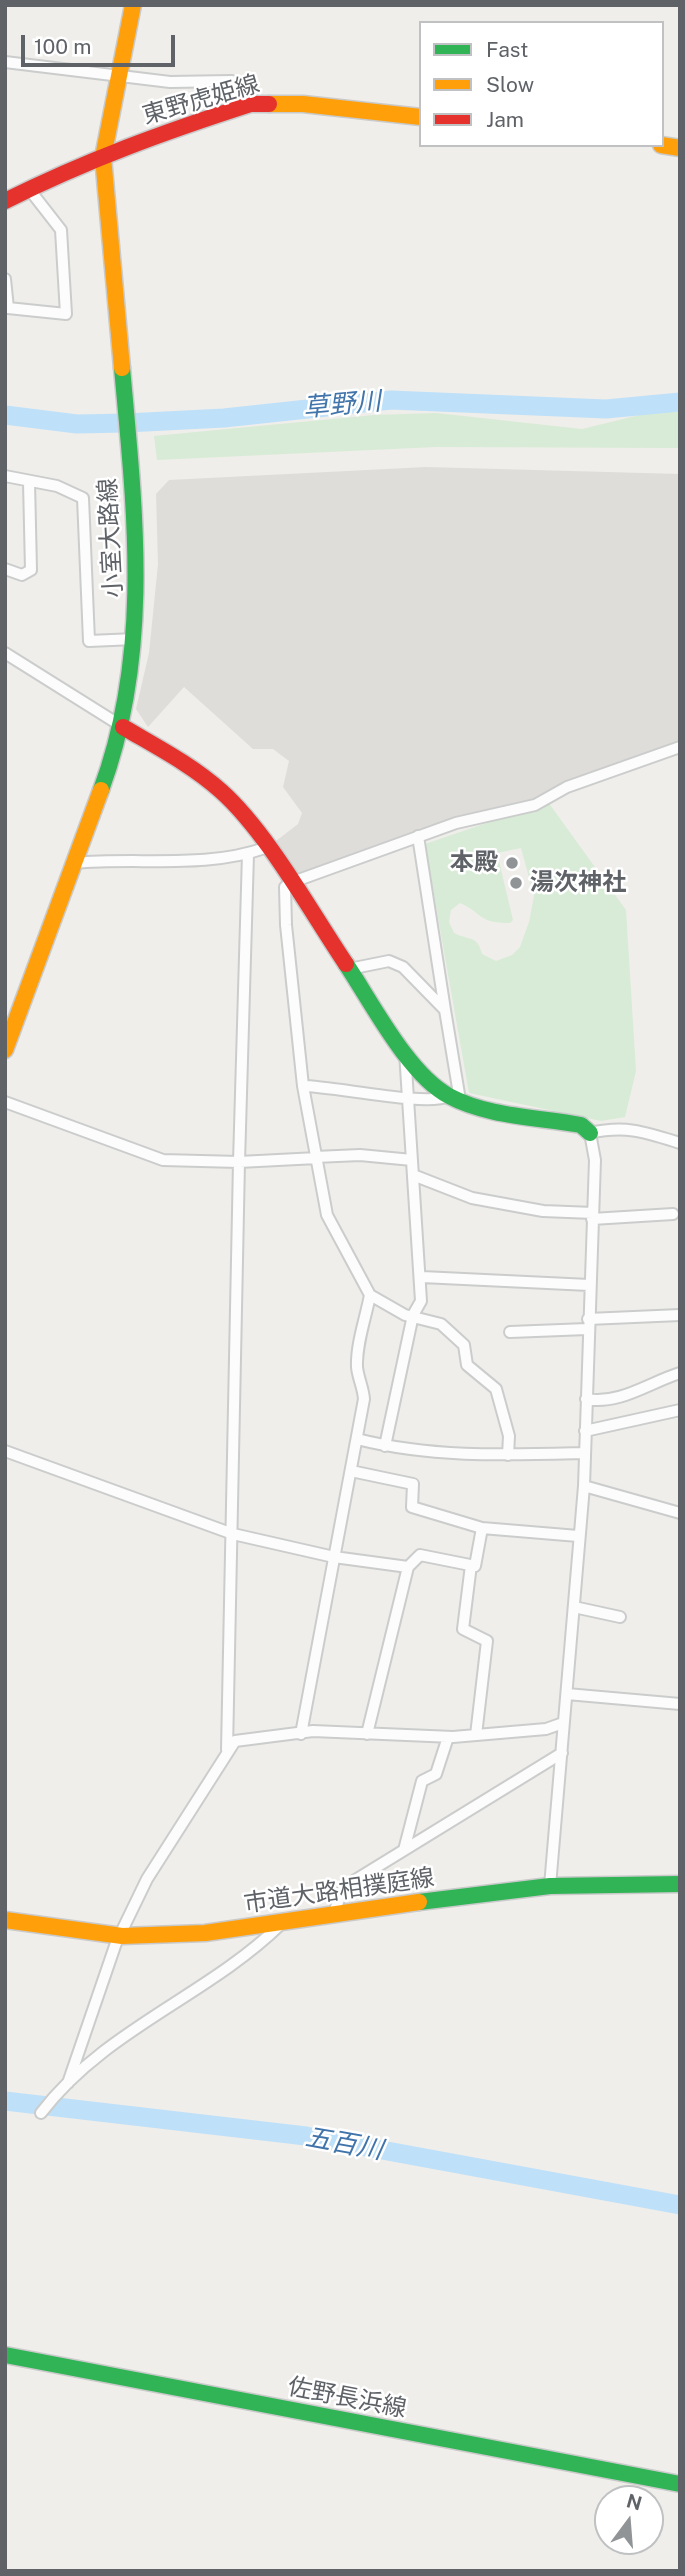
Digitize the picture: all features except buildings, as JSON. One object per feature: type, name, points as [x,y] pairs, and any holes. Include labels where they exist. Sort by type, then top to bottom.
[{"type":"main road","name":"小室大路線","points":[[5,1050],[123,727],[135,639],[136,564],[130,466],[103,157],[133,5]]},
{"type":"main road","name":"東野虎姫線","points":[[5,201],[74,166],[147,138],[251,104],[303,104],[419,117]]},
{"type":"main road","points":[[123,727],[183,762],[222,792],[253,826],[265,848],[405,1052],[454,1098],[581,1125],[590,1133]]},
{"type":"main road","name":"市道大路相撲庭線","points":[[5,1920],[122,1936],[205,1933],[281,1924],[334,1912],[550,1885],[680,1884]]},
{"type":"main road","name":"佐野長浜線","points":[[5,2355],[680,2484]]},
{"type":"street","points":[[5,62],[170,82],[232,81],[238,84],[251,104]]},
{"type":"street","points":[[5,279],[8,308],[66,314],[61,230],[29,189]]},
{"type":"street","points":[[5,477],[57,486],[83,498],[89,641],[135,639]]},
{"type":"street","points":[[5,569],[22,575],[31,570],[29,482]]},
{"type":"street","points":[[5,653],[123,727]]},
{"type":"street","points":[[508,1455],[509,1436],[496,1389],[467,1365],[464,1345],[440,1324],[405,1315],[370,1295],[327,1214],[303,1086],[286,925],[285,887],[456,822],[535,805],[567,787],[680,747]]},
{"type":"street","points":[[303,1086],[407,1097],[454,1098],[445,1010],[418,836]]},
{"type":"street","points":[[75,863],[201,860],[248,854],[265,848]]},
{"type":"street","points":[[227,1750],[248,854]]},
{"type":"street","points":[[349,969],[389,961],[403,967],[445,1010]]},
{"type":"street","points":[[385,1446],[413,1315],[421,1301],[422,1277],[405,1052]]},
{"type":"street","points":[[5,1102],[163,1160],[239,1162],[360,1155],[412,1160]]},
{"type":"street","points":[[550,1885],[584,1486],[587,1324],[595,1160],[590,1133],[615,1128],[635,1129],[680,1143]]},
{"type":"street","points":[[413,1175],[472,1198],[543,1211],[592,1216],[673,1214]]},
{"type":"street","points":[[422,1277],[589,1285]]},
{"type":"street","points":[[301,1734],[364,1399],[357,1364],[370,1295]]},
{"type":"street","points":[[510,1332],[680,1315]]},
{"type":"street","points":[[586,1399],[600,1402],[627,1395],[680,1373]]},
{"type":"street","points":[[585,1431],[680,1410]]},
{"type":"street","points":[[357,1439],[385,1446],[474,1456],[584,1453]]},
{"type":"street","points":[[5,1451],[233,1534],[334,1557],[408,1567]]},
{"type":"street","points":[[351,1471],[413,1484],[412,1507],[482,1528],[578,1536]]},
{"type":"street","points":[[584,1486],[680,1513]]},
{"type":"street","points":[[367,1734],[408,1567],[420,1555],[475,1566],[482,1528]]},
{"type":"street","points":[[471,1565],[463,1629],[487,1641],[476,1735]]},
{"type":"street","points":[[574,1607],[620,1617]]},
{"type":"street","points":[[567,1694],[680,1704]]},
{"type":"street","points":[[68,2083],[116,1943],[122,1936],[147,1878],[235,1741],[313,1731],[448,1737],[546,1729],[563,1723]]},
{"type":"street","points":[[404,1850],[422,1781],[436,1773],[448,1737]]},
{"type":"street","points":[[334,1912],[344,1887],[562,1753]]},
{"type":"street","points":[[41,2113],[68,2083],[110,2045],[258,1945],[281,1924]]},
{"type":"shaded area","points":[[426,467],[680,474],[680,745],[535,801],[420,829],[294,875],[272,844],[298,824],[302,813],[283,787],[289,761],[273,749],[253,749],[184,687],[148,727],[136,709],[149,653],[158,564],[156,494],[169,480]]},
{"type":"green space","points":[[680,405],[680,448],[436,447],[157,460],[154,436],[374,415],[436,413],[582,429]]},
{"type":"green space","points":[[548,802],[626,910],[636,1071],[625,1117],[601,1121],[469,1093],[425,844]],"holes":[[[521,848],[534,896],[520,947],[512,955],[496,961],[482,954],[478,943],[454,933],[449,922],[451,910],[460,903],[492,921],[510,923],[513,920],[497,853]]]},
{"type":"waterway","name":"草野川","points":[[5,415],[77,424],[224,418],[391,400],[606,409],[680,402]]},
{"type":"waterway","name":"五百川","points":[[5,2101],[306,2136],[680,2205]]},
{"type":"traffic: fast","points":[[101,790],[117,738],[128,686],[133,634],[135,528],[122,368]]},
{"type":"traffic: fast","points":[[346,964],[405,1055],[434,1086],[449,1096],[480,1108],[581,1125],[590,1133]]},
{"type":"traffic: fast","points":[[419,1902],[550,1886],[680,1884]]},
{"type":"traffic: fast","points":[[5,2355],[680,2484]]},
{"type":"traffic: slow","points":[[122,368],[103,157],[133,5]]},
{"type":"traffic: slow","points":[[269,104],[303,104],[419,117]]},
{"type":"traffic: slow","points":[[664,145],[680,148]]},
{"type":"traffic: slow","points":[[5,1050],[101,790]]},
{"type":"traffic: slow","points":[[5,1920],[122,1936],[205,1933],[419,1902]]},
{"type":"traffic: jam","points":[[5,201],[66,172],[157,136],[251,104],[269,104]]},
{"type":"traffic: jam","points":[[123,727],[198,773],[238,808],[288,873],[346,964]]},
{"type":"place","name":"本殿","points":[[512,863]]},
{"type":"place","name":"湯次神社","points":[[516,883]]}]
